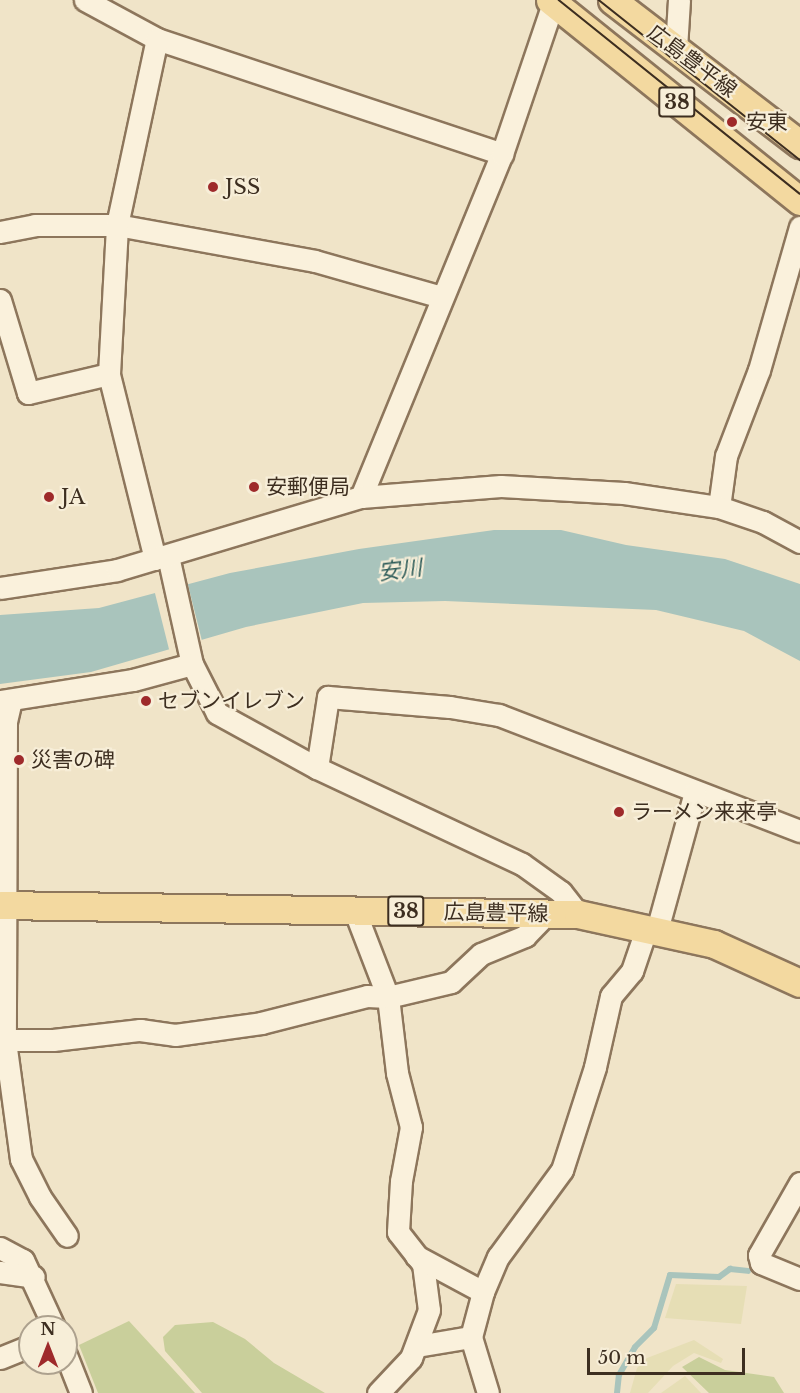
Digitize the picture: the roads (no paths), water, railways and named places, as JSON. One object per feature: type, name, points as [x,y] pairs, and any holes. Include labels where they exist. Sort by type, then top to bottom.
[{"type":"main road","name":"広島豊平線","points":[[612,0],[800,144]]},
{"type":"main road","name":"広島豊平線","points":[[553,1],[800,201]]},
{"type":"main road","name":"広島豊平線","points":[[2,905],[578,914],[714,944],[800,982]]},
{"type":"street","points":[[85,0],[157,39],[502,154]]},
{"type":"street","points":[[676,49],[679,0]]},
{"type":"street","points":[[361,497],[441,297],[502,154],[553,1]]},
{"type":"street","points":[[157,39],[117,225],[109,375],[165,559],[190,657],[217,713],[317,768],[522,864],[561,892],[578,914]]},
{"type":"street","points":[[0,232],[35,225],[117,225],[315,261],[441,297]]},
{"type":"street","points":[[719,507],[726,456],[759,370],[800,227]]},
{"type":"street","points":[[0,300],[28,393],[109,375]]},
{"type":"street","points":[[0,588],[117,570],[165,559],[361,497],[501,486],[624,493],[719,507],[763,522],[800,542]]},
{"type":"street","points":[[67,1236],[40,1197],[21,1159],[3,1041],[3,722],[6,700],[133,680],[190,657]]},
{"type":"street","points":[[317,768],[328,697],[450,707],[499,715],[800,831]]},
{"type":"street","points":[[488,1393],[471,1337],[483,1292],[498,1257],[562,1170],[595,1067],[611,996],[632,971],[652,929],[694,792]]},
{"type":"street","points":[[354,909],[388,997],[397,1073],[411,1127],[401,1181],[398,1232],[423,1264],[429,1310],[411,1358],[378,1393]]},
{"type":"street","points":[[3,1041],[140,1030],[175,1035],[261,1023],[367,996],[388,997],[451,982],[482,954],[525,936],[546,914]]},
{"type":"street","points":[[800,1183],[759,1256],[760,1263],[800,1279]]},
{"type":"street","points":[[0,1248],[23,1260],[34,1278],[49,1315]]},
{"type":"street","points":[[416,1256],[483,1292]]},
{"type":"street","points":[[0,1272],[34,1278]]},
{"type":"street","points":[[417,1346],[471,1337]]},
{"type":"street","points":[[0,1358],[18,1351]]},
{"type":"street","points":[[74,1375],[81,1393]]},
{"type":"water","name":"安川","points":[[494,530],[561,530],[626,545],[725,559],[800,584],[800,661],[744,631],[656,610],[445,601],[363,603],[246,627],[91,672],[0,684],[0,615],[99,608],[230,573],[359,549]]},
{"type":"waterway","points":[[617,1393],[619,1375],[635,1347],[654,1328],[670,1275],[719,1277],[730,1269],[748,1271]]},
{"type":"tram line","points":[[559,0],[800,194]]},
{"type":"tram line","points":[[599,0],[800,160]]},
{"type":"place","name":"安東","points":[[732,122]]},
{"type":"place","name":"JSS","points":[[213,187]]},
{"type":"place","name":"安郵便局","points":[[254,487]]},
{"type":"place","name":"JA","points":[[49,497]]},
{"type":"place","name":"セブンイレブン","points":[[146,701]]},
{"type":"place","name":"災害の碑","points":[[19,760]]},
{"type":"place","name":"ラーメン来来亭","points":[[619,812]]}]
